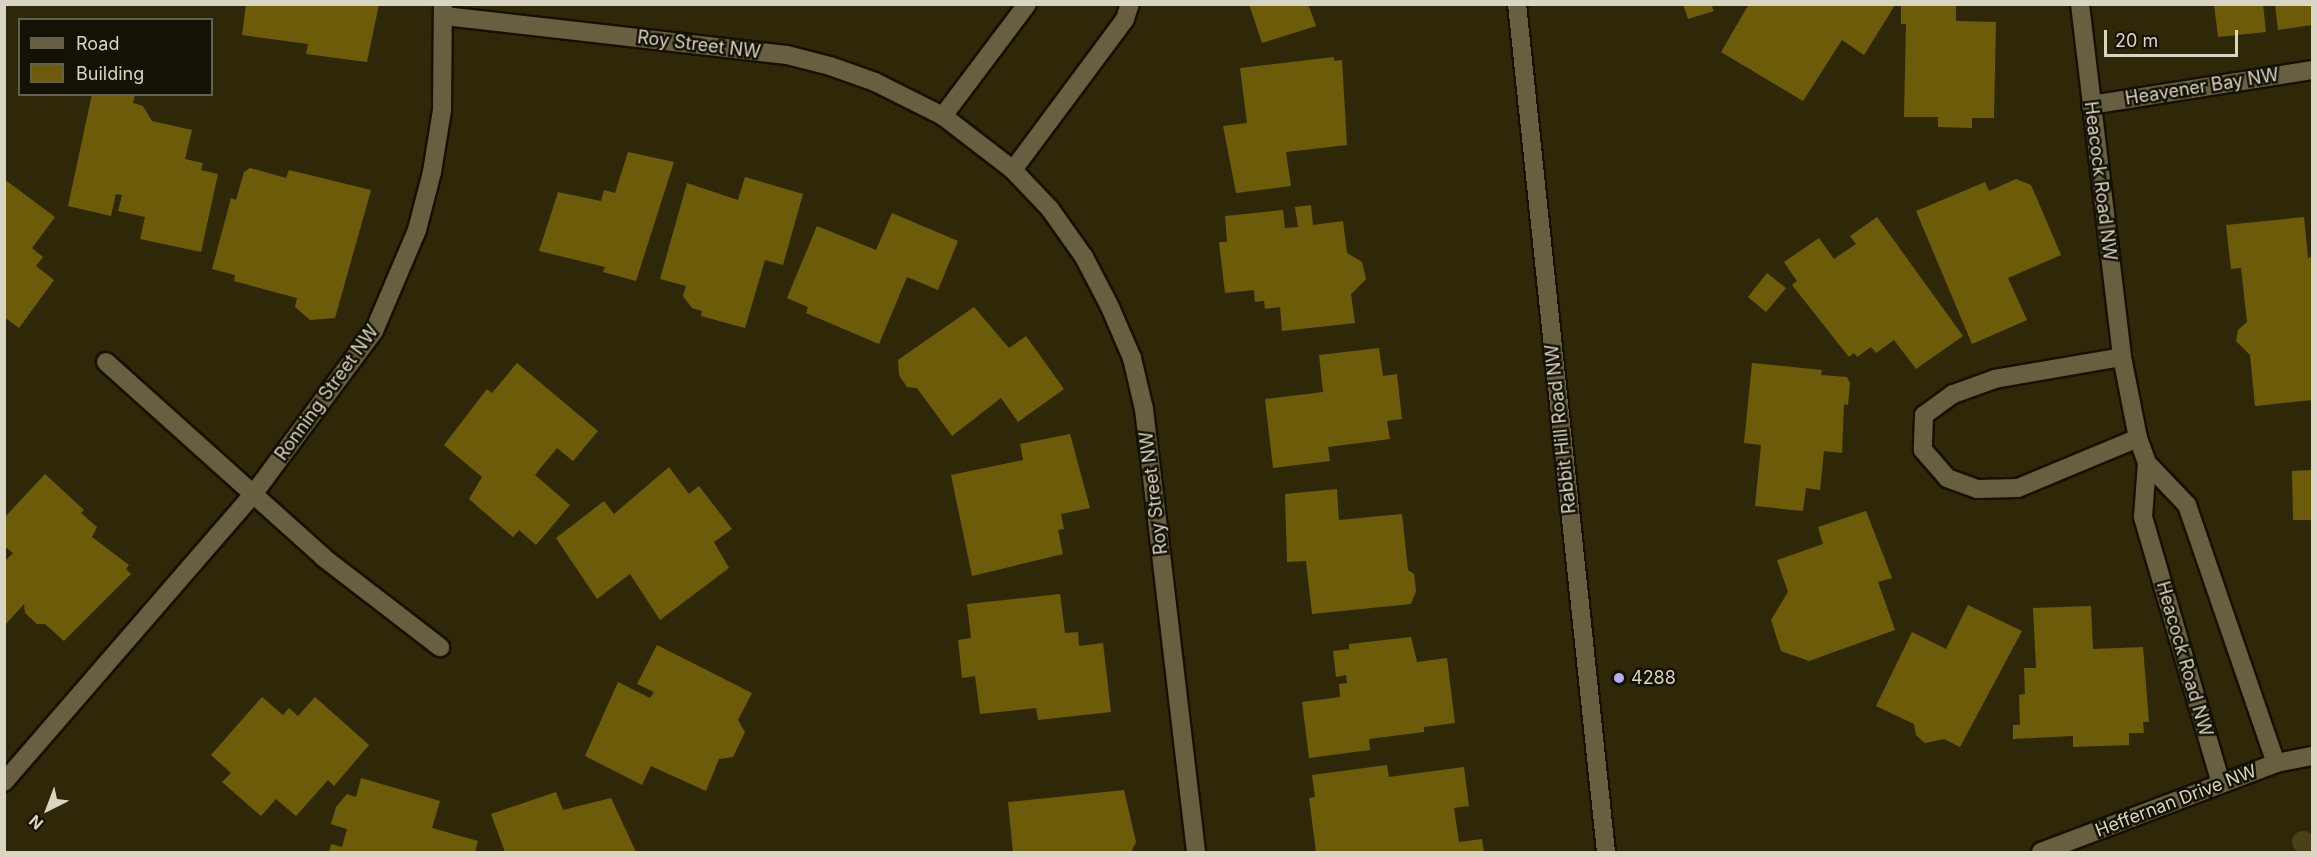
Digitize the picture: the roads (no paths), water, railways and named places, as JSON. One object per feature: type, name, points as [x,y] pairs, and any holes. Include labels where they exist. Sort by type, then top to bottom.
[{"type":"street","points":[[943,116],[1027,4]]},
{"type":"street","points":[[1013,170],[1125,20],[1130,4]]},
{"type":"street","name":"Rabbit Hill Road NW","points":[[1517,4],[1606,852]]},
{"type":"street","name":"Heacock Road NW","points":[[2080,4],[2122,357],[2138,438],[2147,463],[2187,505],[2276,763]]},
{"type":"street","name":"Roy Street NW","points":[[444,10],[787,55],[875,82],[943,116],[1013,170],[1050,209],[1084,257],[1132,358],[1144,409],[1197,852]]},
{"type":"street","name":"Ronning Street NW","points":[[4,782],[252,496],[335,389],[374,331],[396,285],[432,172],[442,110],[444,10]]},
{"type":"street","name":"Heavener Bay NW","points":[[2091,105],[2313,70]]},
{"type":"street","points":[[2122,357],[1995,379],[1953,394],[1924,415],[1923,450],[1947,478],[1977,489],[2018,488],[2138,438]]},
{"type":"street","points":[[106,362],[252,496],[440,648]]},
{"type":"street","name":"Heacock Road NW","points":[[2147,463],[2143,517],[2221,783]]},
{"type":"street","name":"Heffernan Drive NW","points":[[2041,852],[2276,763],[2313,756]]},
{"type":"place","name":"4288","points":[[1619,678]]}]
